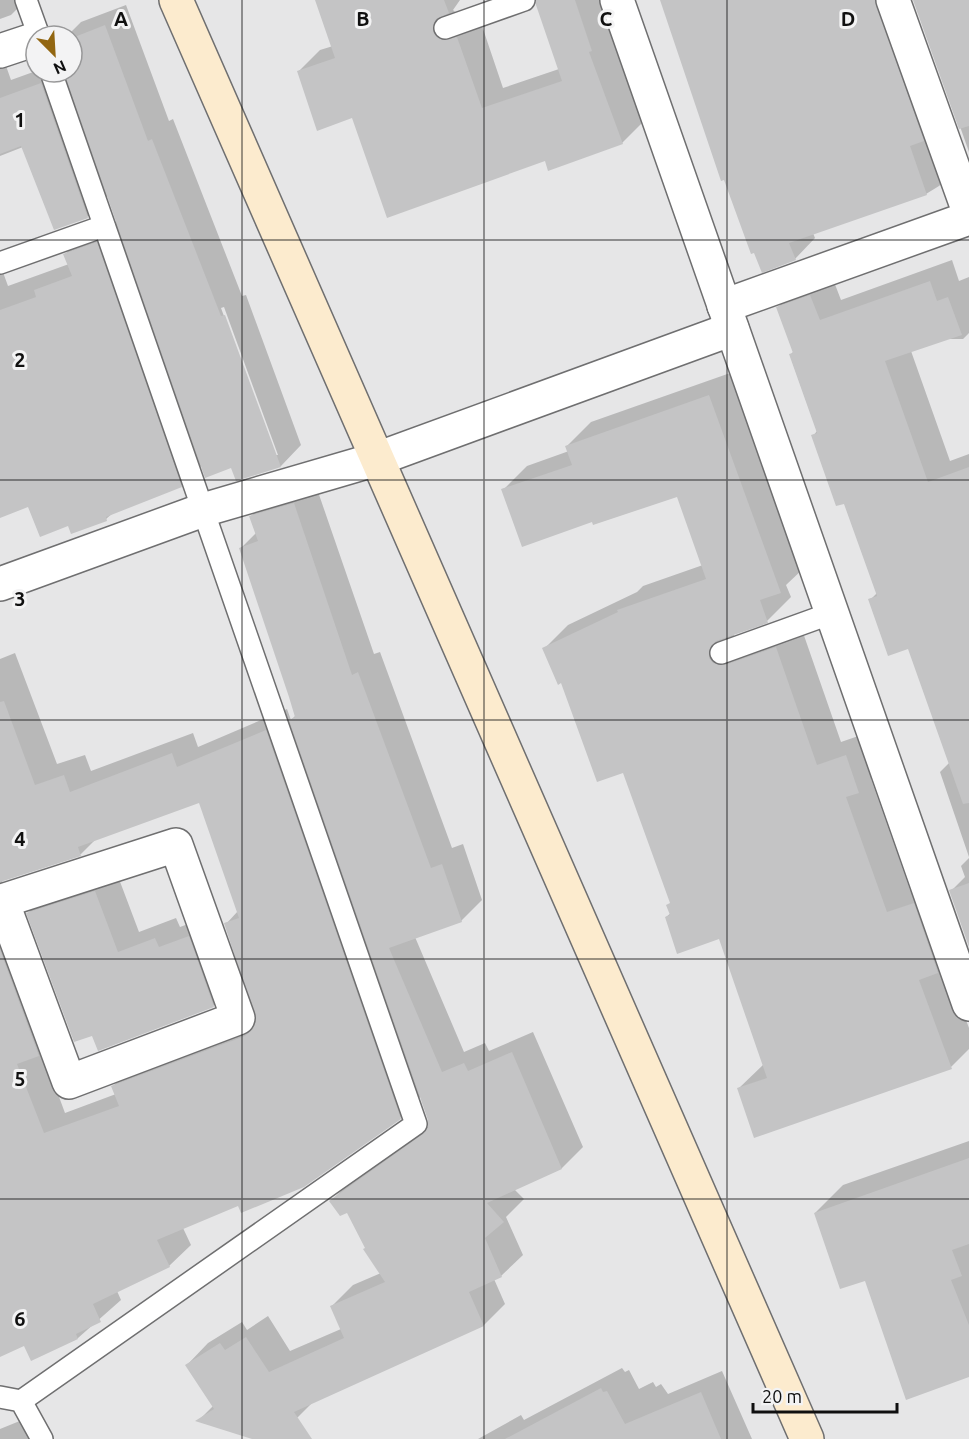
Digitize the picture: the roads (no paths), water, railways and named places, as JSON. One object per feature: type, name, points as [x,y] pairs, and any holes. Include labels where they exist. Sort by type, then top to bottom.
[{"type":"street","points":[[176,0],[807,1439]]},
{"type":"street","points":[[617,0],[969,1004]]},
{"type":"street","points":[[893,0],[969,212]]},
{"type":"street","points":[[0,51],[24,42]]},
{"type":"street","points":[[0,584],[203,510],[377,459],[969,218]]},
{"type":"street","points":[[176,845],[238,1018],[69,1082],[1,902],[176,845]]},
{"type":"lane","points":[[26,0],[33,24]]},
{"type":"lane","points":[[445,28],[524,0]]},
{"type":"lane","points":[[0,1397],[21,1401],[416,1124],[55,84]]},
{"type":"lane","points":[[0,263],[104,226]]},
{"type":"lane","points":[[721,653],[832,614]]},
{"type":"lane","points":[[21,1401],[42,1439]]}]
